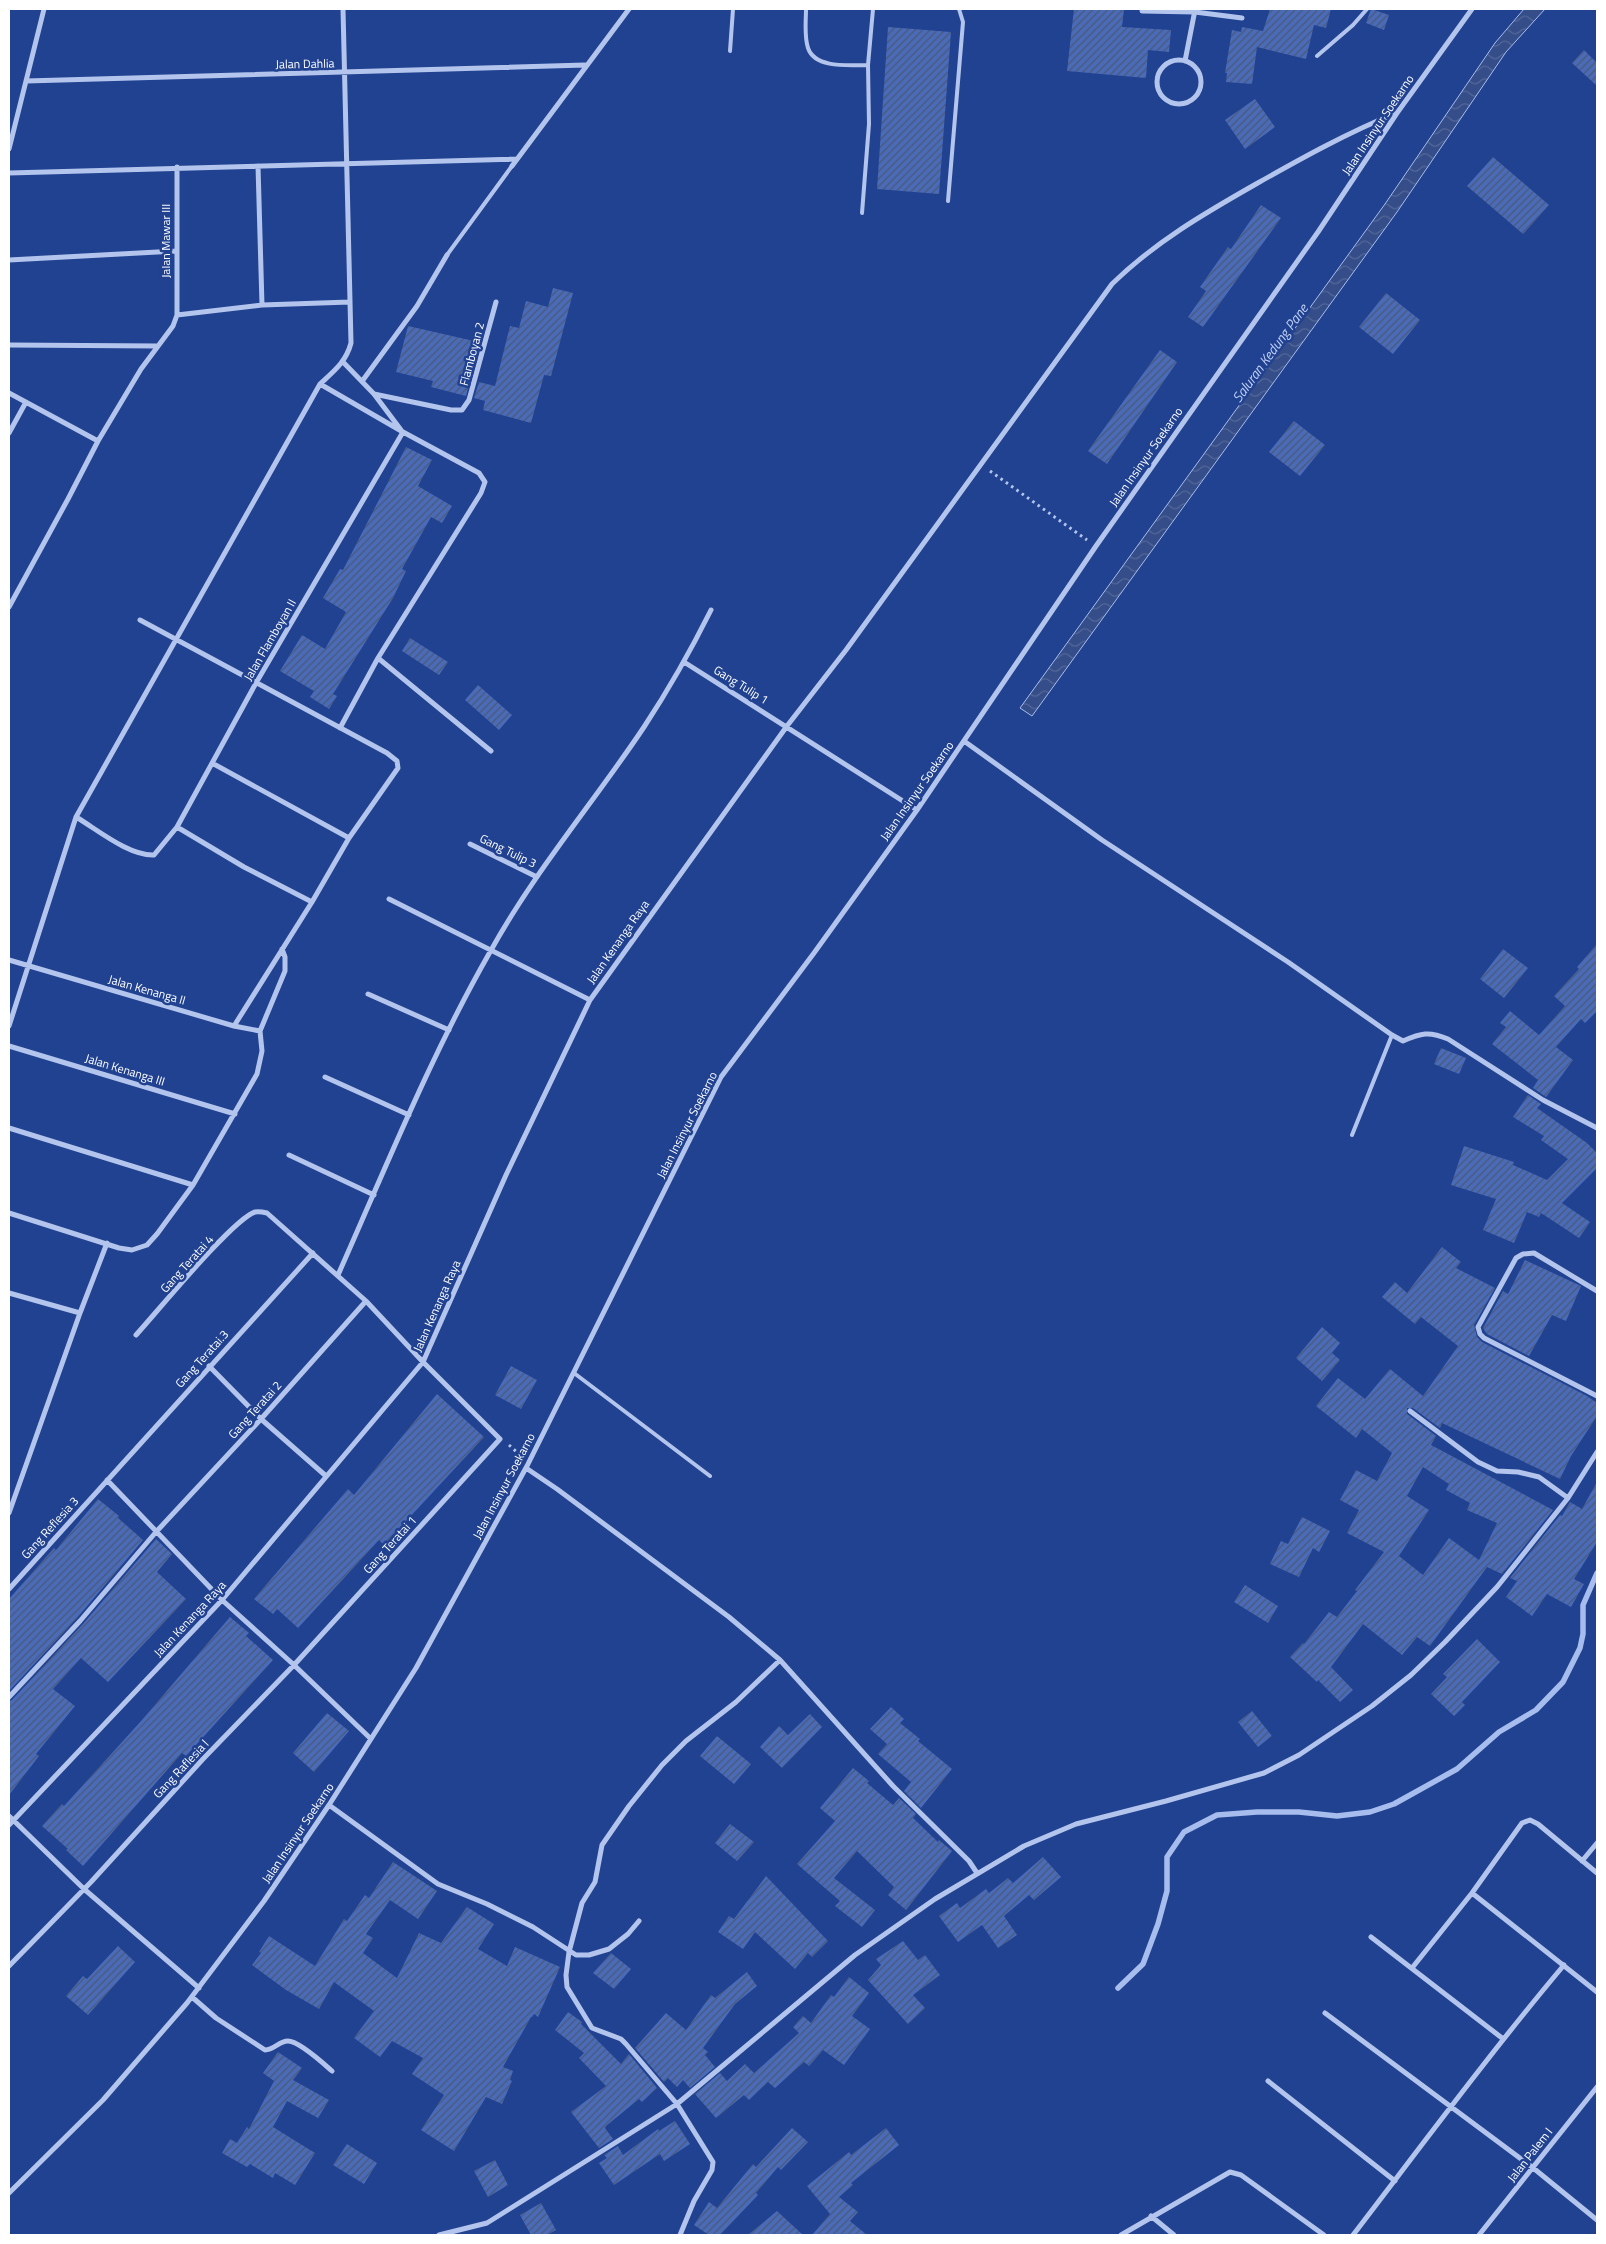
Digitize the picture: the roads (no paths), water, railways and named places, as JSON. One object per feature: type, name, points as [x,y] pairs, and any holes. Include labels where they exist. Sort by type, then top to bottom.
[{"type":"street","points":[[9,149],[44,9]]},
{"type":"street","points":[[9,1026],[76,817],[320,384],[343,362],[351,343],[343,73],[343,9]]},
{"type":"street","points":[[512,166],[628,9]]},
{"type":"street","name":"Jalan Insinyur Soekarno","points":[[9,2193],[104,2100],[192,1997],[264,1901],[330,1806],[416,1668],[528,1465],[721,1077],[814,954],[916,810],[1096,546],[1318,232],[1397,112],[1472,9]]},
{"type":"street","points":[[1142,10],[1195,10],[1242,18]]},
{"type":"street","points":[[1185,61],[1195,10]]},
{"type":"street","points":[[1177,61],[1185,61],[1197,70],[1201,85],[1194,98],[1188,102],[1173,103],[1161,94],[1157,80],[1164,66],[1177,61]]},
{"type":"street","name":"Jalan Dahlia","points":[[26,81],[585,65]]},
{"type":"street","name":"Jalan Kenanga Raya","points":[[9,1824],[11,1818],[222,1600],[423,1362],[506,1174],[590,1000],[787,726],[846,650],[1112,284],[1135,261],[1169,235],[1202,215],[1356,129],[1397,112]]},
{"type":"street","points":[[9,173],[517,159]]},
{"type":"street","points":[[258,166],[262,305]]},
{"type":"street","name":"Jalan Mawar III","points":[[176,167],[177,315]]},
{"type":"street","points":[[9,260],[176,251]]},
{"type":"street","points":[[363,380],[417,306],[447,255]]},
{"type":"street","points":[[9,607],[64,508],[98,441],[158,346],[173,326],[177,315],[262,305],[350,302]]},
{"type":"street","name":"Flamboyan 2","points":[[374,394],[451,410],[462,410],[470,400],[496,302]]},
{"type":"street","points":[[9,345],[158,346]]},
{"type":"street","points":[[343,362],[363,380],[403,432]]},
{"type":"street","points":[[320,384],[479,473],[484,478],[485,486],[378,658],[340,728]]},
{"type":"street","points":[[9,393],[98,441]]},
{"type":"street","points":[[9,433],[26,402]]},
{"type":"street","name":"Jalan Flamboyan II","points":[[76,817],[132,851],[144,856],[154,855],[177,827],[256,684],[403,432]]},
{"type":"street","points":[[338,1275],[409,1115],[449,1030],[490,951],[537,877],[645,726],[684,662],[711,610]]},
{"type":"street","points":[[140,620],[387,753],[397,761],[398,768],[349,838],[312,902],[234,1026]]},
{"type":"street","points":[[378,658],[491,751]]},
{"type":"street","name":"Gang Tulip 1","points":[[684,662],[916,810]]},
{"type":"street","points":[[964,741],[1102,840],[1288,962],[1392,1035],[1403,1041],[1422,1033],[1434,1034],[1448,1039],[1543,1100],[1597,1128]]},
{"type":"street","points":[[212,763],[349,838]]},
{"type":"street","points":[[177,827],[244,867],[312,902]]},
{"type":"street","name":"Gang Tulip 3","points":[[470,844],[537,877]]},
{"type":"street","points":[[389,899],[590,1000]]},
{"type":"street","points":[[9,1213],[132,1250],[147,1245],[193,1185],[257,1074],[262,1061],[260,1031],[285,971],[285,956],[282,949]]},
{"type":"street","name":"Jalan Kenanga II","points":[[9,960],[234,1026],[260,1031]]},
{"type":"street","points":[[368,994],[449,1030]]},
{"type":"street","name":"Jalan Kenanga III","points":[[9,1046],[235,1114]]},
{"type":"street","points":[[325,1077],[409,1115]]},
{"type":"street","points":[[9,1128],[193,1185]]},
{"type":"street","points":[[289,1155],[374,1195]]},
{"type":"street","name":"Gang Teratai 4","points":[[136,1335],[222,1240],[248,1216],[257,1211],[267,1213],[313,1253]]},
{"type":"street","points":[[9,1513],[107,1243]]},
{"type":"street","points":[[313,1253],[366,1301],[423,1362]]},
{"type":"street","name":"Gang Teratai.3","points":[[107,1480],[313,1253]]},
{"type":"street","points":[[1597,1291],[1534,1253],[1523,1254],[1516,1258],[1478,1328],[1484,1338],[1597,1396]]},
{"type":"street","points":[[9,1293],[80,1314]]},
{"type":"street","name":"Gang Teratai 2","points":[[9,1697],[80,1621],[156,1532],[261,1419],[366,1301]]},
{"type":"street","name":"Gang Teratai 1","points":[[294,1665],[500,1439],[423,1362]]},
{"type":"street","points":[[209,1366],[261,1419],[326,1476]]},
{"type":"street","points":[[1410,1411],[1478,1462],[1496,1471],[1518,1472],[1539,1477],[1568,1498]]},
{"type":"street","points":[[439,2235],[487,2224],[677,2104],[855,1955],[935,1899],[1024,1846],[1076,1824],[1234,1783],[1280,1766],[1372,1706],[1412,1675],[1446,1642],[1497,1587],[1568,1498],[1597,1452]]},
{"type":"street","points":[[528,1465],[540,1478],[558,1489],[729,1618],[780,1660],[893,1786],[969,1861],[977,1873]]},
{"type":"street","points":[[107,1480],[222,1600],[294,1665],[371,1739]]},
{"type":"street","name":"Gang Reflesia 3","points":[[9,1589],[107,1480]]},
{"type":"street","points":[[680,2235],[694,2201],[712,2170],[713,2162],[677,2104],[626,2044],[592,2028],[583,2016],[567,1987],[566,1975],[569,1952],[582,1903],[595,1882],[602,1845],[629,1806],[662,1765],[686,1740],[736,1702],[780,1660]]},
{"type":"street","name":"Gang Raflesia l","points":[[9,1966],[84,1889],[203,1759],[294,1665]]},
{"type":"street","points":[[330,1806],[438,1884],[487,1904],[532,1927],[569,1952],[582,1955],[610,1949],[628,1934],[639,1921]]},
{"type":"street","points":[[11,1818],[84,1889],[199,1988]]},
{"type":"street","points":[[1412,1968],[1472,1893],[1522,1823],[1530,1820],[1538,1824],[1597,1873]]},
{"type":"street","points":[[1582,1861],[1597,1843]]},
{"type":"street","points":[[1472,1893],[1597,1992]]},
{"type":"street","points":[[1371,1937],[1502,2038]]},
{"type":"street","points":[[1353,2235],[1451,2109],[1502,2038],[1564,1965]]},
{"type":"street","points":[[192,1997],[216,2018],[265,2050],[270,2050],[286,2041],[292,2042],[332,2071]]},
{"type":"street","points":[[1325,2013],[1451,2109],[1532,2167],[1597,2220]]},
{"type":"street","points":[[1268,2081],[1395,2180]]},
{"type":"street","name":"Jalan Palem I","points":[[1479,2235],[1597,2087]]},
{"type":"street","points":[[1121,2235],[1230,2172],[1241,2174],[1324,2235]]},
{"type":"street","points":[[1151,2216],[1174,2235]]},
{"type":"lane","points":[[730,51],[733,9]]},
{"type":"lane","points":[[806,9],[808,49],[817,60],[836,65],[868,65]]},
{"type":"lane","points":[[862,213],[869,124],[868,65],[872,9]]},
{"type":"lane","points":[[948,201],[963,22],[959,9]]},
{"type":"lane","points":[[1317,56],[1353,25],[1367,9]]},
{"type":"lane","points":[[447,255],[512,166]]},
{"type":"lane","points":[[1352,1135],[1392,1035]]},
{"type":"lane","points":[[574,1373],[710,1476]]},
{"type":"water","points":[[1524,9],[1545,9],[1506,52],[1397,212],[1032,716],[1020,708],[1385,204],[1495,43]]},
{"type":"waterway","points":[[1118,1988],[1143,1964],[1158,1924],[1167,1891],[1167,1857],[1184,1832],[1217,1815],[1257,1812],[1299,1812],[1337,1816],[1370,1812],[1394,1804],[1457,1769],[1499,1732],[1536,1710],[1563,1682],[1580,1648],[1583,1634],[1583,1605],[1597,1573]]},
{"type":"water label","name":"Saluran Kedung Pane","points":[[1270,353]]}]
